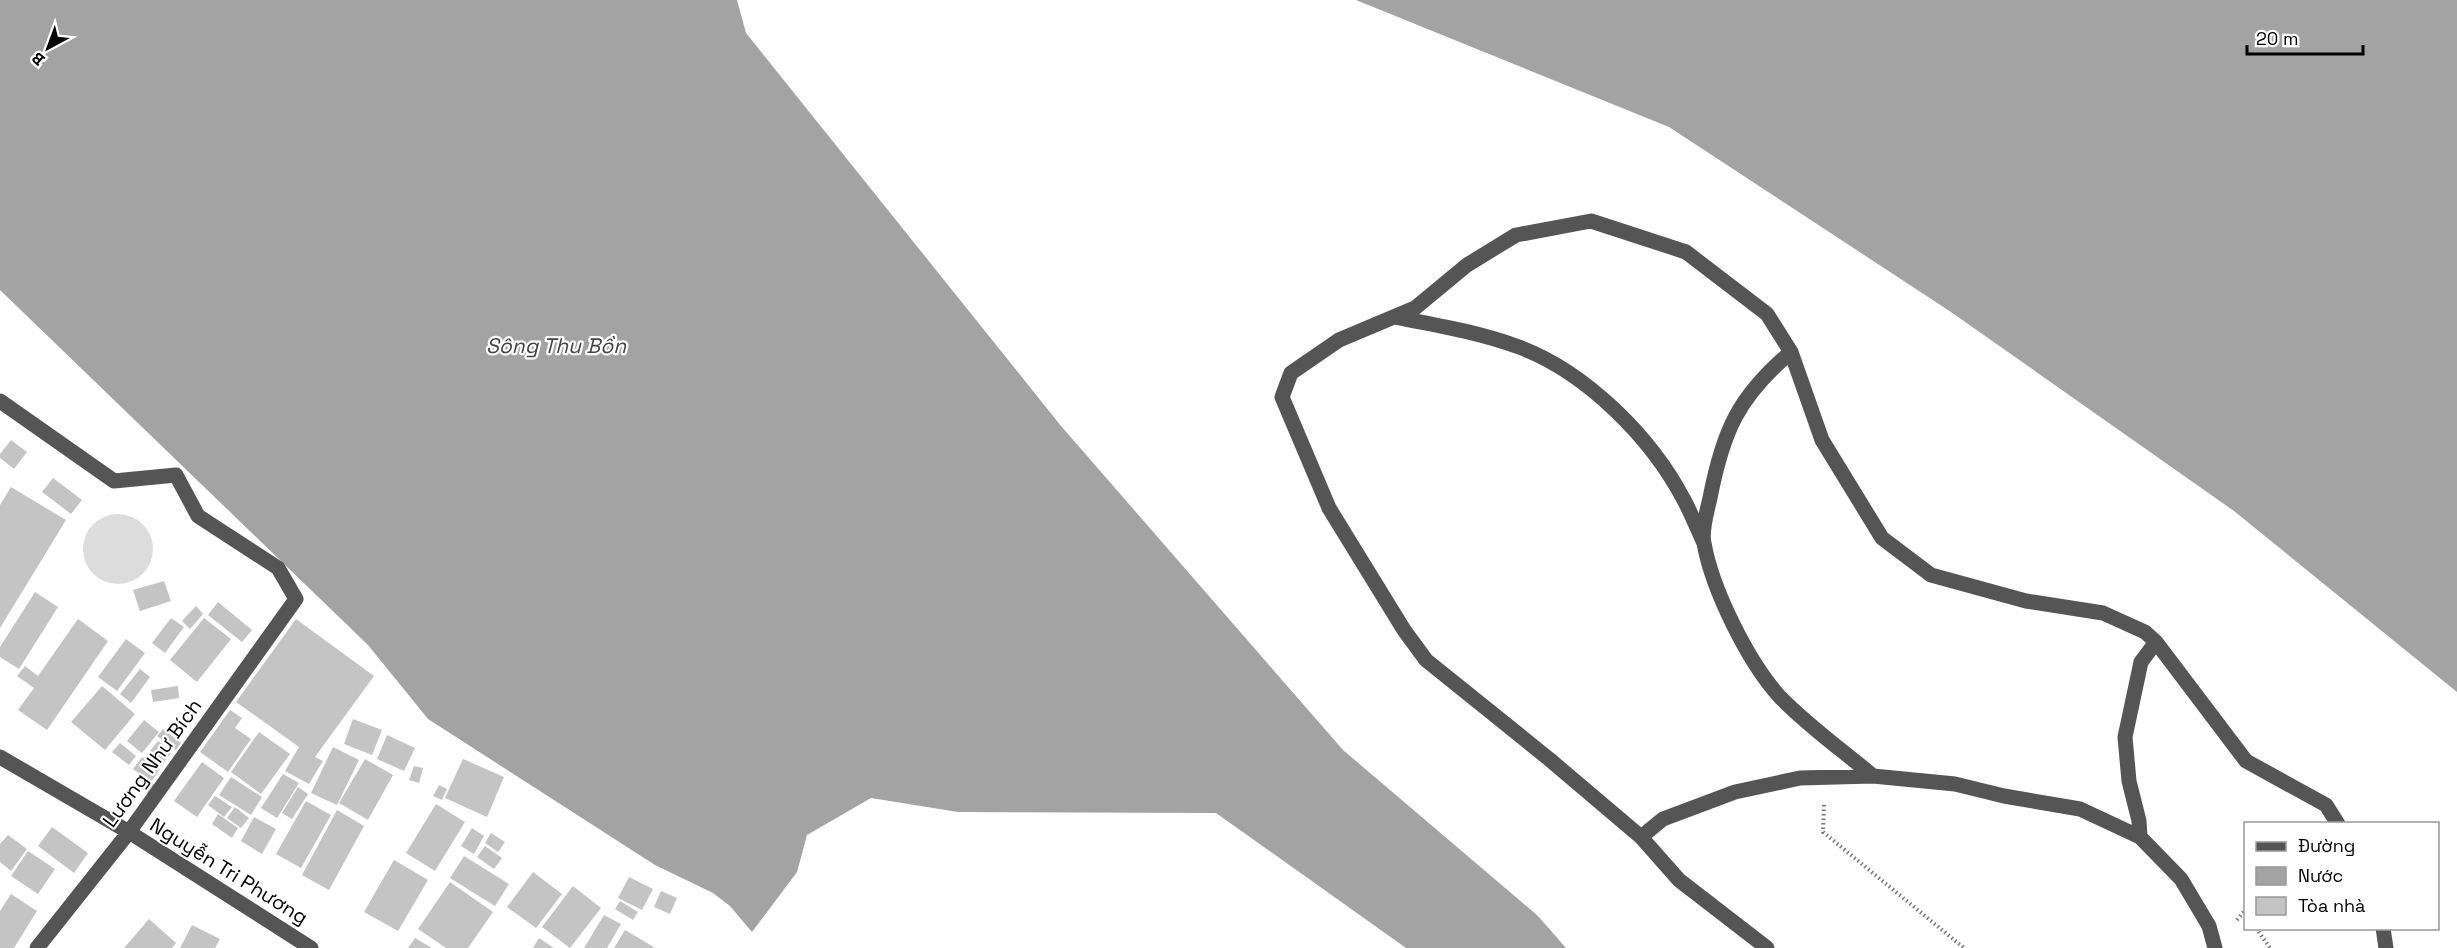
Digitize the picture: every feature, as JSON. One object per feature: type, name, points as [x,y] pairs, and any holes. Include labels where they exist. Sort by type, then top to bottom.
[{"type":"street","points":[[1767,948],[1679,880],[1641,837],[1426,660],[1404,630],[1329,508],[1282,397],[1291,373],[1339,340],[1414,308],[1467,265],[1516,235],[1591,221],[1686,252],[1767,314],[1791,352],[1822,440],[1882,538],[1931,575],[2026,602],[2103,613],[2145,632],[2156,642],[2246,761],[2326,805],[2337,822]]},
{"type":"street","points":[[1394,317],[1485,336],[1521,348],[1593,388],[1656,455],[1684,499],[1703,541],[1719,592],[1736,629],[1778,695],[1807,723],[1874,776]]},
{"type":"street","points":[[1703,541],[1718,460],[1737,410],[1769,370],[1791,352]]},
{"type":"street","name":"Lương Như Bích","points":[[0,401],[114,481],[176,475],[198,516],[278,568],[296,599],[129,832],[37,948]]},
{"type":"street","points":[[2140,837],[2139,821],[2129,782],[2125,737],[2141,662],[2156,642]]},
{"type":"street","name":"Nguyễn Tri Phương","points":[[0,757],[129,832],[311,948]]},
{"type":"street","points":[[1641,837],[1663,819],[1735,792],[1800,778],[1874,776],[1954,784],[2004,796],[2080,809],[2140,837],[2181,879],[2209,926],[2216,948]]},
{"type":"street","points":[[2384,930],[2385,948]]},
{"type":"path","points":[[1826,777],[1823,832],[1964,948]]},
{"type":"path","points":[[2257,930],[2270,948]]},
{"type":"shaded area","points":[[118,514],[131,517],[143,524],[150,536],[153,549],[150,562],[143,574],[131,581],[118,584],[105,581],[93,574],[86,562],[83,549],[86,536],[93,524],[105,517]]},
{"type":"water","name":"Sông Thu Bồn","points":[[0,0],[737,0],[746,33],[1061,426],[1343,750],[1538,916],[1566,948],[1406,948],[1216,813],[958,812],[871,798],[807,835],[797,872],[752,932],[730,906],[713,893],[655,865],[428,719],[368,645],[0,290]]},
{"type":"water","points":[[1356,0],[2457,0],[2457,692],[2234,511],[1951,312],[1669,127]]},
{"type":"building","points":[[11,440],[27,452],[14,469],[0,458],[0,454]]},
{"type":"building","points":[[53,478],[82,500],[71,514],[42,492]]},
{"type":"building","points":[[11,487],[66,520],[0,628],[0,505]]},
{"type":"building","points":[[164,581],[171,601],[140,611],[133,590]]},
{"type":"building","points":[[35,592],[58,607],[19,669],[0,657],[0,647]]},
{"type":"building","points":[[218,602],[252,630],[242,642],[208,615]]},
{"type":"building","points":[[196,606],[203,614],[190,629],[182,621]]},
{"type":"building","points":[[171,618],[184,627],[165,653],[152,643]]},
{"type":"building","points":[[204,618],[231,639],[197,682],[170,660]]},
{"type":"building","points":[[78,619],[108,641],[47,730],[18,710],[34,688],[17,676],[25,666],[38,676]]},
{"type":"building","points":[[296,619],[374,676],[315,757],[323,761],[309,784],[285,771],[299,747],[236,702]]},
{"type":"building","points":[[126,639],[145,653],[117,691],[98,677]]},
{"type":"building","points":[[140,669],[150,677],[131,703],[120,694]]},
{"type":"building","points":[[102,686],[135,714],[105,750],[71,722]]},
{"type":"building","points":[[178,686],[179,698],[153,702],[151,690]]},
{"type":"building","points":[[230,710],[242,718],[235,728],[251,739],[228,772],[200,752]]},
{"type":"building","points":[[353,719],[382,730],[372,755],[344,744]]},
{"type":"building","points":[[144,720],[159,732],[142,753],[127,741]]},
{"type":"building","points":[[163,729],[181,743],[176,750],[157,736]]},
{"type":"building","points":[[259,732],[290,754],[261,794],[231,772]]},
{"type":"building","points":[[387,735],[415,748],[404,771],[377,759]]},
{"type":"building","points":[[158,741],[172,752],[161,766],[147,755]]},
{"type":"building","points":[[120,743],[136,756],[129,765],[112,752]]},
{"type":"building","points":[[333,747],[359,760],[337,805],[311,793]]},
{"type":"building","points":[[142,757],[160,769],[151,782],[133,769]]},
{"type":"building","points":[[365,759],[393,775],[368,820],[339,803]]},
{"type":"building","points":[[463,759],[504,777],[487,817],[445,798]]},
{"type":"building","points":[[202,762],[224,778],[197,817],[174,801]]},
{"type":"building","points":[[414,766],[423,768],[419,783],[409,780]]},
{"type":"building","points":[[283,774],[299,783],[277,818],[261,808]]},
{"type":"building","points":[[231,777],[262,797],[251,815],[219,795]]},
{"type":"building","points":[[145,779],[157,786],[151,795],[140,788]]},
{"type":"building","points":[[439,785],[447,789],[442,800],[433,796]]},
{"type":"building","points":[[298,787],[308,794],[292,819],[282,813]]},
{"type":"building","points":[[215,796],[232,807],[224,817],[208,805]]},
{"type":"building","points":[[306,801],[331,815],[301,868],[276,854]]},
{"type":"building","points":[[436,804],[465,822],[435,871],[406,853]]},
{"type":"building","points":[[235,807],[249,818],[241,828],[227,818]]},
{"type":"building","points":[[337,810],[364,826],[329,890],[302,875]]},
{"type":"building","points":[[218,814],[238,828],[232,838],[212,824]]},
{"type":"building","points":[[254,817],[276,829],[262,854],[241,841]]},
{"type":"building","points":[[52,827],[88,853],[74,873],[38,846]]},
{"type":"building","points":[[472,828],[484,836],[474,854],[461,846]]},
{"type":"building","points":[[491,833],[505,842],[498,852],[485,843]]},
{"type":"building","points":[[8,835],[27,849],[11,871],[0,862],[0,844]]},
{"type":"building","points":[[485,846],[502,858],[494,869],[477,857]]},
{"type":"building","points":[[28,851],[55,869],[38,894],[11,876]]},
{"type":"building","points":[[464,856],[509,884],[495,906],[450,878]]},
{"type":"building","points":[[394,860],[428,880],[398,931],[364,912]]},
{"type":"building","points":[[533,872],[562,894],[536,928],[507,907]]},
{"type":"building","points":[[629,877],[653,889],[642,910],[618,898]]},
{"type":"building","points":[[450,882],[493,912],[468,948],[446,948],[418,929]]},
{"type":"building","points":[[573,886],[601,908],[570,948],[542,927]]},
{"type":"building","points":[[661,891],[677,898],[670,914],[654,907]]},
{"type":"building","points":[[11,894],[37,911],[14,948],[0,948],[0,911]]},
{"type":"building","points":[[620,901],[638,912],[633,920],[615,909]]},
{"type":"building","points":[[604,915],[621,924],[607,948],[584,948]]},
{"type":"building","points":[[149,919],[176,943],[172,948],[124,948]]},
{"type":"building","points":[[192,925],[220,939],[215,948],[180,948]]},
{"type":"building","points":[[625,930],[637,937],[655,948],[614,948]]},
{"type":"building","points":[[415,938],[432,948],[408,948]]},
{"type":"building","points":[[539,938],[554,948],[533,948]]}]
